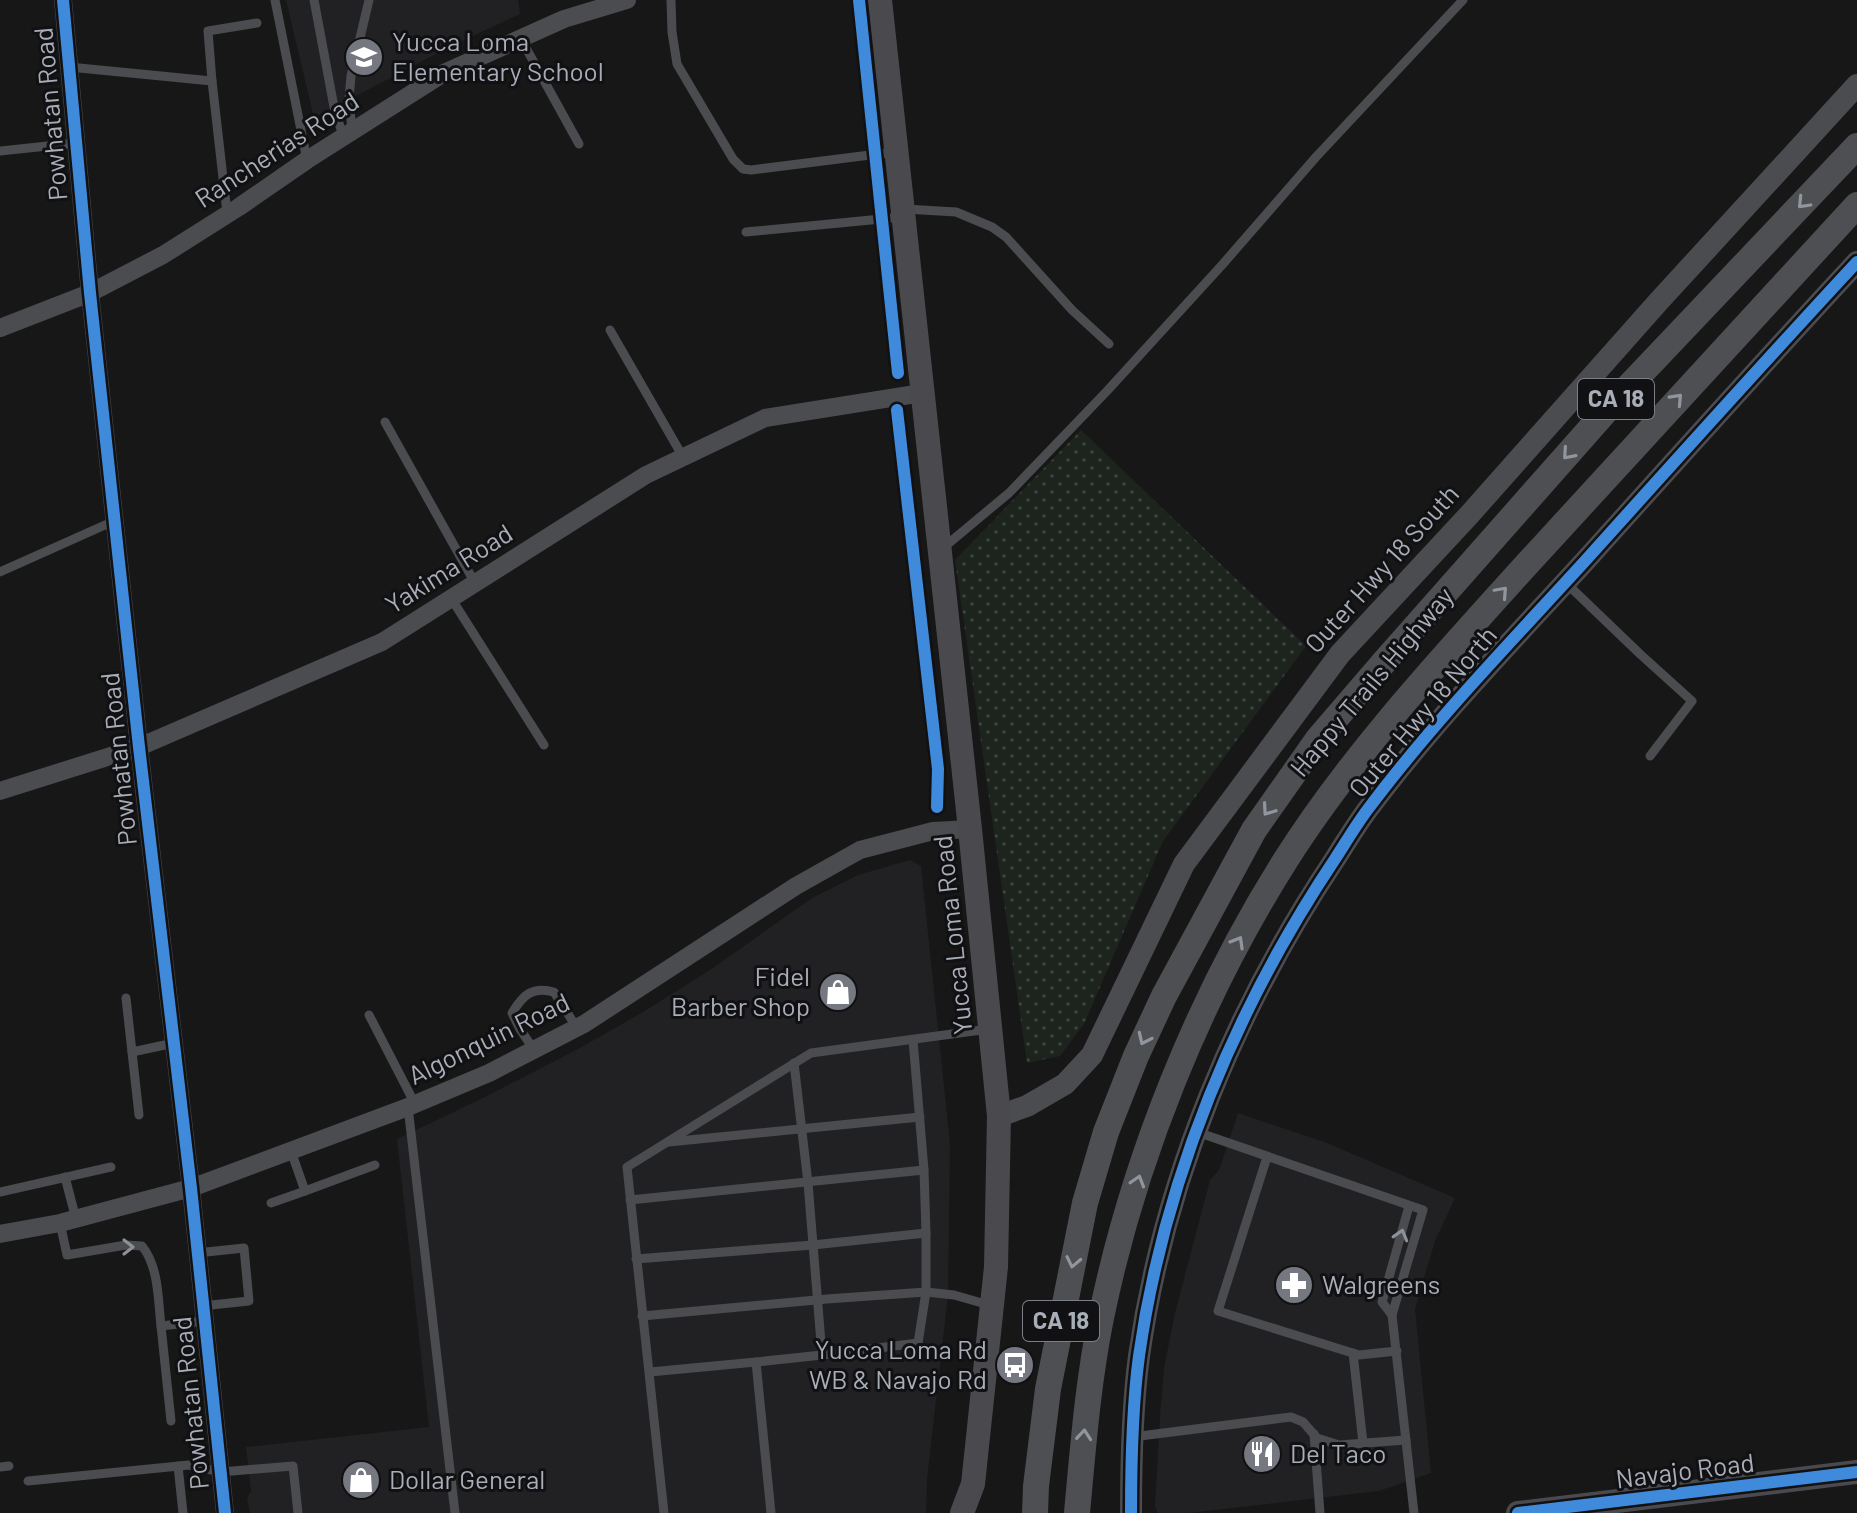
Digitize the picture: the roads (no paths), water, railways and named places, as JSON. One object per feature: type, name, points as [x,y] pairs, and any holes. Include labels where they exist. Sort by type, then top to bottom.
[{"type":"main road","name":"Yucca Loma Road","points":[[880,0],[999,1116],[997,1254],[973,1484]]},
{"type":"main road","name":"Happy Trails Highway","points":[[1035,1513],[1048,1389],[1085,1203],[1106,1132],[1164,996],[1254,830],[1318,739],[1385,661],[1613,403],[1857,146]]},
{"type":"main road","name":"Happy Trails Highway","points":[[1077,1513],[1086,1418],[1101,1319],[1119,1244],[1147,1151],[1191,1040],[1221,975],[1284,862],[1339,783],[1472,625],[1857,205]]},
{"type":"main road","name":"Navajo Road","points":[[1518,1513],[1857,1472]]},
{"type":"main road","points":[[962,1513],[973,1484]]},
{"type":"main road","points":[[973,1484],[980,1513]]},
{"type":"street","name":"Powhatan Road","points":[[63,0],[90,293],[225,1513]]},
{"type":"street","name":"Rancherias Road","points":[[0,328],[90,293],[163,255],[444,73],[564,19],[627,0]]},
{"type":"street","name":"Outer Hwy 18 South","points":[[999,1116],[1027,1106],[1065,1084],[1092,1055],[1184,864],[1340,654],[1857,85]]},
{"type":"street","name":"Outer Hwy 18 North","points":[[1131,1513],[1132,1437],[1140,1355],[1168,1216],[1224,1062],[1269,969],[1310,896],[1367,810],[1445,715],[1857,262]]},
{"type":"street","name":"Yakima Road","points":[[0,791],[139,747],[382,642],[646,475],[765,418],[922,393]]},
{"type":"street","name":"Algonquin Road","points":[[0,1234],[68,1221],[191,1188],[411,1106],[489,1073],[577,1028],[796,886],[860,850],[933,831],[970,829]]},
{"type":"lane","points":[[275,0],[307,160]]},
{"type":"lane","points":[[314,0],[334,107],[348,133]]},
{"type":"lane","points":[[348,133],[351,76],[369,0]]},
{"type":"lane","points":[[671,0],[677,64],[733,159],[743,169],[896,151]]},
{"type":"lane","points":[[939,551],[1009,493],[1085,414],[1212,277],[1316,157],[1463,0]]},
{"type":"lane","points":[[227,213],[208,31],[257,23]]},
{"type":"lane","points":[[521,39],[579,144]]},
{"type":"lane","points":[[69,67],[212,81]]},
{"type":"lane","points":[[0,151],[76,143]]},
{"type":"lane","points":[[746,232],[902,213],[956,212],[992,227],[1006,237],[1072,310],[1109,344]]},
{"type":"lane","points":[[610,330],[683,457]]},
{"type":"lane","points":[[385,422],[475,583]]},
{"type":"lane","points":[[0,572],[115,523]]},
{"type":"lane","points":[[1565,582],[1692,701],[1650,756]]},
{"type":"lane","points":[[451,598],[544,745]]},
{"type":"lane","points":[[534,1050],[512,1013],[521,998],[535,990],[554,992],[577,1028]]},
{"type":"lane","points":[[126,998],[139,1115]]},
{"type":"lane","points":[[369,1015],[411,1106],[455,1513]]},
{"type":"lane","points":[[664,1513],[627,1167],[811,1053],[990,1029]]},
{"type":"lane","points":[[650,1372],[918,1343],[926,1292],[926,1233],[913,1040]]},
{"type":"lane","points":[[132,1052],[174,1043]]},
{"type":"lane","points":[[794,1063],[808,1183],[822,1355]]},
{"type":"lane","points":[[666,1142],[920,1117]]},
{"type":"lane","points":[[1197,1132],[1423,1210],[1392,1315],[1414,1513]]},
{"type":"lane","points":[[291,1151],[305,1191]]},
{"type":"lane","points":[[1267,1157],[1218,1311],[1359,1355],[1397,1351]]},
{"type":"lane","points":[[271,1203],[375,1165]]},
{"type":"lane","points":[[0,1192],[111,1167]]},
{"type":"lane","points":[[630,1200],[924,1170]]},
{"type":"lane","points":[[65,1177],[67,1255],[126,1245],[142,1246],[150,1256],[171,1421]]},
{"type":"lane","points":[[636,1259],[926,1233]]},
{"type":"lane","points":[[161,1326],[249,1301],[244,1248],[197,1253]]},
{"type":"lane","points":[[642,1316],[926,1292],[954,1295],[992,1306]]},
{"type":"lane","points":[[1353,1353],[1363,1443]]},
{"type":"lane","points":[[756,1362],[771,1513]]},
{"type":"lane","points":[[1132,1437],[1291,1417],[1303,1422],[1325,1442],[1339,1445],[1406,1440]]},
{"type":"lane","points":[[1314,1434],[1320,1513]]},
{"type":"lane","points":[[28,1481],[189,1465],[221,1472],[293,1466],[298,1513]]},
{"type":"lane","points":[[178,1466],[183,1513]]},
{"type":"place","name":"Yucca Loma Elementary School","points":[[364,57]]},
{"type":"place","name":"Fidel Barber Shop","points":[[838,992]]},
{"type":"place","name":"Walgreens","points":[[1294,1285]]},
{"type":"place","name":"Yucca Loma Rd WB & Navajo Rd","points":[[1015,1365]]},
{"type":"place","name":"Del Taco","points":[[1262,1454]]},
{"type":"place","name":"Dollar General","points":[[361,1480]]}]
